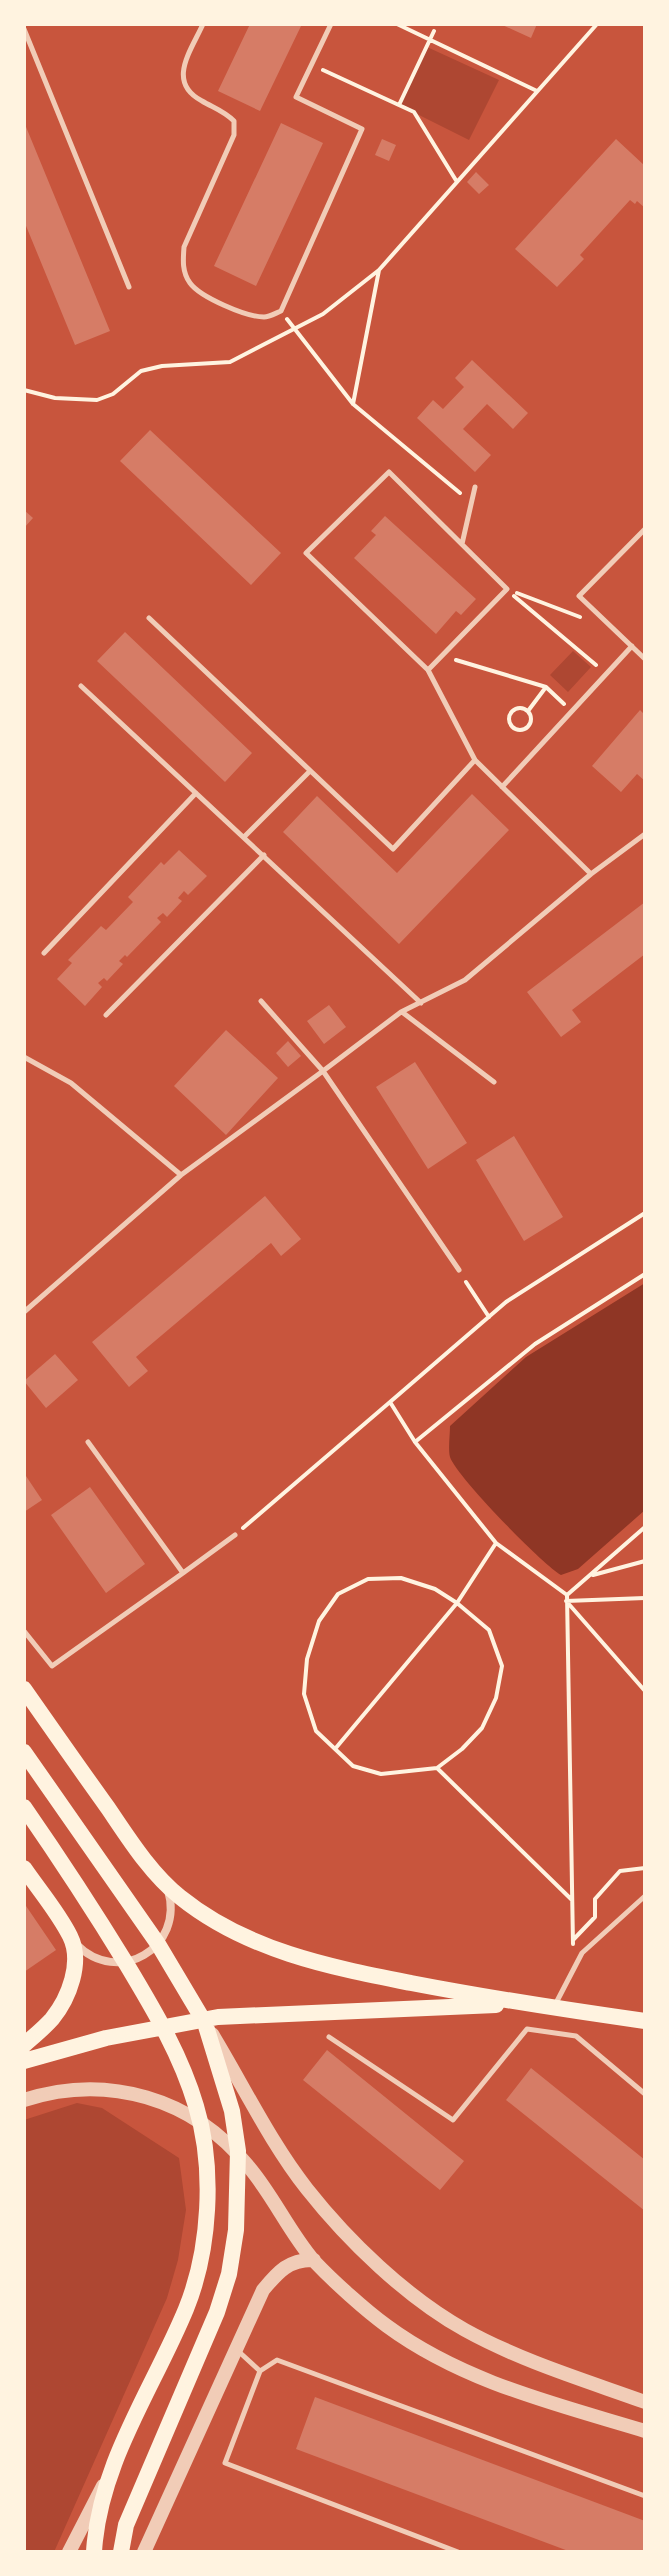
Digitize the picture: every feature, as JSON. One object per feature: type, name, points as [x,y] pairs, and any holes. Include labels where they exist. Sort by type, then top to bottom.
[{"type":"main road","points":[[24,1689],[136,1849],[180,1897],[217,1921],[284,1954],[340,1969],[525,2004],[645,2021]]},
{"type":"main road","points":[[24,1752],[158,1944],[205,2023],[232,2111],[238,2151],[236,2230],[229,2274],[217,2312],[126,2525],[121,2552]]},
{"type":"main road","points":[[24,1807],[90,1904],[168,2036],[187,2077],[203,2136],[206,2163],[204,2228],[198,2270],[187,2308],[108,2474],[94,2552]]},
{"type":"main road","points":[[24,1868],[71,1937],[75,1952],[75,1965],[67,1993],[52,2019],[24,2045]]},
{"type":"main road","points":[[24,2061],[106,2038],[218,2017],[525,2004]]},
{"type":"street","points":[[71,1937],[83,1951],[109,1963],[128,1962],[145,1955],[165,1934],[171,1916],[170,1897],[163,1880]]},
{"type":"street","points":[[205,2023],[307,2189],[396,2282],[464,2329],[558,2371],[645,2402]]},
{"type":"street","points":[[24,2100],[52,2091],[99,2089],[147,2097],[191,2115],[219,2135],[248,2165],[314,2260],[386,2325],[480,2378],[645,2431]]},
{"type":"street","points":[[144,2552],[263,2290],[291,2262],[314,2260]]},
{"type":"street","points":[[69,2552],[108,2474]]},
{"type":"lane","points":[[203,24],[182,70],[183,83],[198,99],[225,112],[234,121],[234,135],[184,247],[183,265],[191,285],[213,299],[242,313],[266,317],[281,311],[362,129],[296,97],[331,24]]},
{"type":"lane","points":[[24,29],[129,287]]},
{"type":"lane","points":[[428,670],[507,589],[389,472],[306,553],[428,670],[475,760],[591,874]]},
{"type":"lane","points":[[462,545],[475,487]]},
{"type":"lane","points":[[645,529],[579,596],[645,659]]},
{"type":"lane","points":[[149,618],[393,849],[475,760]]},
{"type":"lane","points":[[502,787],[632,646]]},
{"type":"lane","points":[[81,686],[421,1003]]},
{"type":"lane","points":[[244,837],[310,771]]},
{"type":"lane","points":[[44,953],[196,793]]},
{"type":"lane","points":[[24,1312],[181,1175],[401,1012],[465,980],[591,874],[645,834]]},
{"type":"lane","points":[[106,1015],[264,855]]},
{"type":"lane","points":[[261,1001],[323,1071],[459,1270]]},
{"type":"lane","points":[[401,1012],[494,1082]]},
{"type":"lane","points":[[24,1057],[71,1083],[181,1175]]},
{"type":"lane","points":[[88,1442],[183,1573]]},
{"type":"lane","points":[[24,1631],[52,1666],[235,1535]]},
{"type":"lane","points":[[553,2008],[582,1953],[645,1896]]},
{"type":"lane","points":[[329,2037],[453,2120],[527,2029],[576,2036],[645,2094]]},
{"type":"lane","points":[[236,2349],[260,2371]]},
{"type":"lane","points":[[458,2552],[225,2463],[260,2371],[277,2360],[645,2496]]},
{"type":"path","points":[[397,24],[537,91]]},
{"type":"path","points":[[24,390],[55,398],[97,400],[113,394],[141,371],[162,366],[230,362],[323,314],[379,270],[597,24]]},
{"type":"path","points":[[399,105],[434,31]]},
{"type":"path","points":[[312,64],[414,112],[457,182]]},
{"type":"path","points":[[353,404],[379,270]]},
{"type":"path","points":[[281,311],[353,404],[471,503]]},
{"type":"path","points":[[507,589],[616,631]]},
{"type":"path","points":[[507,589],[606,673]]},
{"type":"path","points":[[443,656],[546,687],[571,712]]},
{"type":"path","points":[[528,711],[546,687]]},
{"type":"path","points":[[523,708],[528,711],[531,721],[528,726],[513,727],[510,722],[512,711],[523,708]]},
{"type":"path","points":[[235,1535],[506,1302],[645,1213]]},
{"type":"path","points":[[459,1270],[489,1317]]},
{"type":"path","points":[[415,1442],[535,1344],[645,1274]]},
{"type":"path","points":[[390,1402],[415,1442],[496,1543],[566,1598],[645,1691]]},
{"type":"path","points":[[573,1970],[566,1598],[645,1527]]},
{"type":"path","points":[[335,1749],[457,1603],[496,1543]]},
{"type":"path","points":[[590,1576],[645,1561]]},
{"type":"path","points":[[401,1578],[435,1589],[489,1630],[502,1666],[496,1698],[482,1728],[462,1749],[437,1768],[381,1774],[353,1766],[335,1749],[316,1731],[304,1694],[307,1659],[319,1621],[338,1594],[368,1579],[401,1578]]},
{"type":"path","points":[[566,1598],[645,1598]]},
{"type":"path","points":[[437,1768],[572,1900]]},
{"type":"path","points":[[573,1940],[595,1917],[595,1899],[620,1871],[645,1868]]},
{"type":"shaded area","points":[[427,47],[499,80],[469,140],[399,105]]},
{"type":"shaded area","points":[[573,651],[591,667],[568,692],[550,675]]},
{"type":"shaded area","points":[[645,1283],[645,1510],[578,1569],[561,1575],[536,1555],[467,1482],[449,1454],[450,1426],[526,1357]]},
{"type":"shaded area","points":[[77,2103],[102,2108],[179,2158],[186,2210],[178,2260],[167,2298],[54,2552],[24,2552],[24,2120]]},
{"type":"building","points":[[250,24],[302,24],[260,111],[218,91]]},
{"type":"building","points":[[500,24],[537,24],[531,38]]},
{"type":"building","points":[[24,122],[110,331],[75,345],[24,221]]},
{"type":"building","points":[[281,123],[323,143],[256,286],[214,266]]},
{"type":"building","points":[[382,139],[396,145],[389,161],[375,155]]},
{"type":"building","points":[[616,139],[645,166],[645,208],[637,201],[635,204],[630,200],[580,255],[584,259],[557,287],[515,249]]},
{"type":"building","points":[[476,172],[489,185],[479,194],[467,182]]},
{"type":"building","points":[[472,360],[528,413],[513,429],[487,404],[463,429],[491,455],[475,472],[417,418],[433,400],[443,409],[464,387],[455,378]]},
{"type":"building","points":[[150,430],[281,553],[251,585],[120,461]]},
{"type":"building","points":[[24,510],[33,518],[24,528]]},
{"type":"building","points":[[385,516],[476,599],[461,615],[456,611],[436,634],[354,558],[376,535],[371,531]]},
{"type":"building","points":[[125,632],[252,753],[225,782],[97,661]]},
{"type":"building","points":[[640,710],[645,715],[645,781],[637,774],[621,792],[592,766]]},
{"type":"building","points":[[472,794],[509,830],[399,944],[283,832],[317,796],[397,873]]},
{"type":"building","points":[[179,850],[207,876],[188,895],[184,891],[178,898],[182,901],[167,917],[163,913],[157,918],[161,922],[127,957],[125,955],[119,961],[123,964],[107,981],[104,978],[98,983],[102,987],[85,1006],[57,979],[72,963],[68,960],[101,926],[106,930],[133,902],[128,897],[161,862],[164,865]]},
{"type":"building","points":[[645,902],[645,954],[572,1010],[581,1022],[561,1037],[527,992]]},
{"type":"building","points":[[329,1005],[346,1027],[324,1044],[307,1021]]},
{"type":"building","points":[[226,1030],[278,1078],[226,1135],[174,1086]]},
{"type":"building","points":[[288,1041],[301,1056],[288,1067],[276,1053]]},
{"type":"building","points":[[415,1062],[467,1143],[428,1169],[376,1087]]},
{"type":"building","points":[[514,1136],[563,1217],[524,1241],[476,1160]]},
{"type":"building","points":[[265,1196],[301,1239],[281,1256],[271,1243],[136,1357],[148,1371],[129,1387],[92,1342]]},
{"type":"building","points":[[55,1354],[78,1380],[46,1408],[24,1381]]},
{"type":"building","points":[[24,1473],[42,1500],[24,1512]]},
{"type":"building","points":[[90,1487],[145,1564],[106,1593],[51,1515]]},
{"type":"building","points":[[24,1903],[56,1950],[24,1972]]},
{"type":"building","points":[[327,2050],[464,2161],[440,2190],[303,2080]]},
{"type":"building","points":[[531,2068],[645,2160],[645,2211],[506,2100]]},
{"type":"building","points":[[315,2397],[645,2521],[645,2552],[571,2552],[296,2449]]}]
